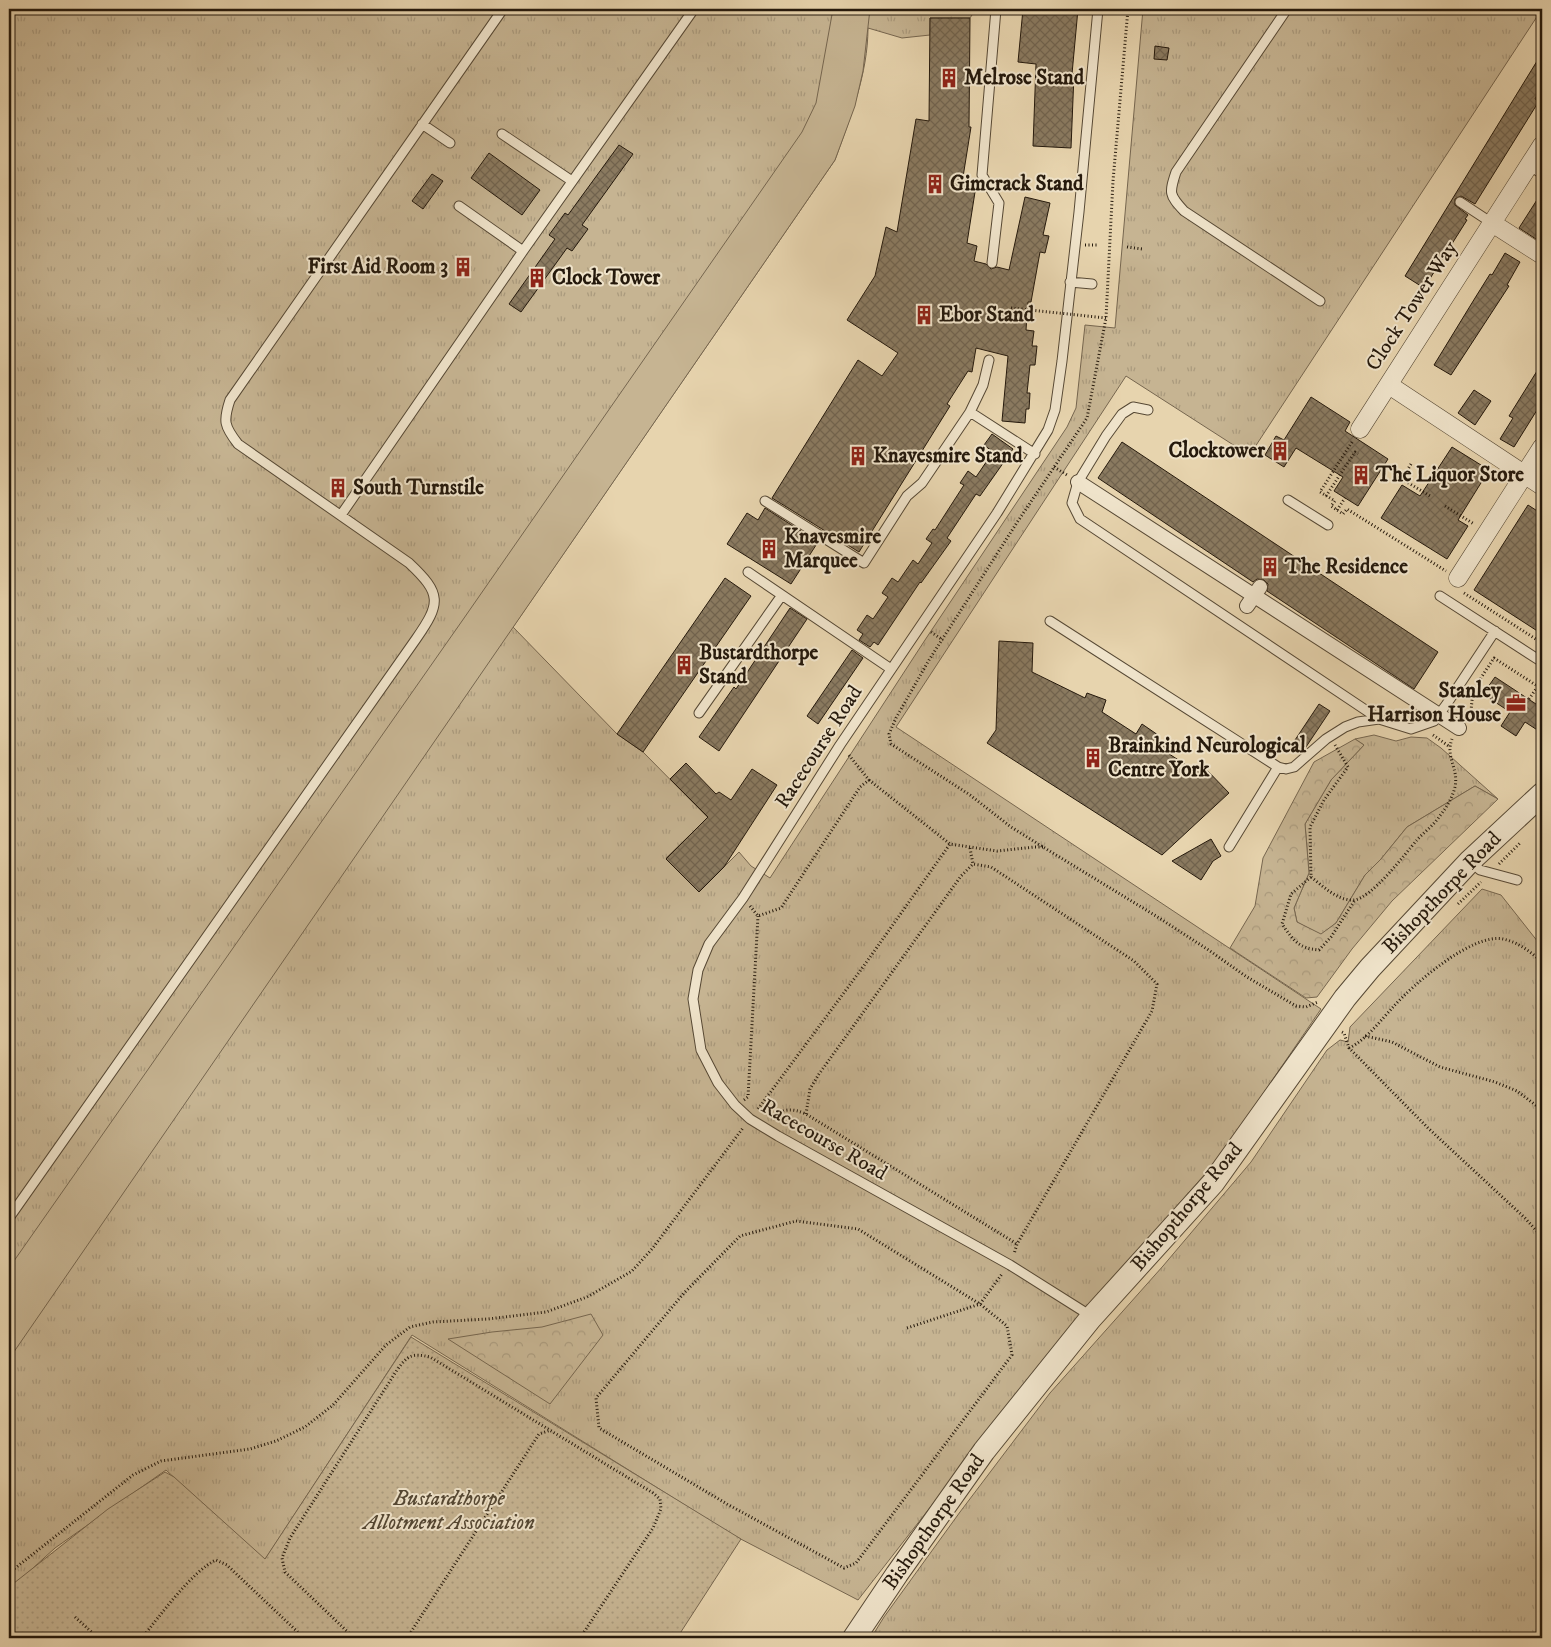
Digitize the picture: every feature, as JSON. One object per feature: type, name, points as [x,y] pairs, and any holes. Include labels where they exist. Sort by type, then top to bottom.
[{"type":"street","name":"Clock Tower Way","points":[[1360,429],[1492,223],[1536,169],[1542,145]]},
{"type":"street","points":[[1492,223],[1542,255]]},
{"type":"street","points":[[1389,385],[1542,486]]},
{"type":"street","points":[[1458,578],[1542,446]]},
{"type":"street","points":[[1078,482],[1459,728]]},
{"type":"street","name":"Bishopthorpe Road","points":[[854,1638],[984,1450],[1090,1320],[1212,1183],[1345,998],[1370,968],[1470,860],[1542,794]]},
{"type":"lane","points":[[9,1218],[424,627],[434,608],[434,593],[424,576],[409,563],[238,444],[227,431],[224,418],[230,400],[503,9]]},
{"type":"lane","points":[[341,515],[523,251],[694,9]]},
{"type":"lane","points":[[992,263],[999,203],[982,176],[996,9]]},
{"type":"lane","name":"Racecourse Road","points":[[1090,1320],[1083,1311],[1010,1265],[750,1119],[735,1105],[718,1084],[701,1050],[693,999],[698,970],[709,944],[744,898],[840,745],[997,513],[1048,430],[1055,410],[1079,212],[1098,9]]},
{"type":"lane","points":[[1287,9],[1176,172],[1170,189],[1174,200],[1184,211],[1320,301]]},
{"type":"lane","points":[[422,124],[450,143]]},
{"type":"lane","points":[[502,134],[572,181]]},
{"type":"lane","points":[[1460,202],[1492,223]]},
{"type":"lane","points":[[459,206],[523,251]]},
{"type":"lane","points":[[1070,282],[1092,284]]},
{"type":"lane","points":[[765,501],[864,563],[907,496],[922,483],[970,412],[983,385],[989,360]]},
{"type":"lane","points":[[1148,410],[1133,407],[1122,414],[1106,436],[1078,482],[1072,503],[1080,519],[1379,719],[1411,729],[1434,721],[1495,631]]},
{"type":"lane","points":[[970,412],[1035,454]]},
{"type":"lane","points":[[1288,500],[1328,525]]},
{"type":"lane","points":[[748,572],[891,669]]},
{"type":"lane","points":[[699,713],[782,595]]},
{"type":"lane","points":[[1440,596],[1542,662]]},
{"type":"lane","points":[[1050,621],[1278,767],[1286,769],[1294,767],[1330,736],[1345,727],[1358,722],[1379,719]]},
{"type":"lane","points":[[1229,846],[1278,767]]},
{"type":"lane","points":[[1470,860],[1480,870],[1517,880]]},
{"type":"path","points":[[1128,9],[1113,181],[1106,318],[1087,418],[929,660],[896,718],[889,734],[891,744],[970,795],[1011,827],[1132,901],[1207,949],[1247,978],[1292,1004],[1306,1006],[1327,998],[1345,998]]},
{"type":"path","points":[[1127,247],[1142,248]]},
{"type":"path","points":[[1012,308],[1106,318]]},
{"type":"path","points":[[1360,429],[1320,492],[1334,501],[1332,506],[1343,514],[1347,509],[1464,582],[1459,590],[1542,643]]},
{"type":"path","points":[[1326,496],[1355,452],[1358,454]]},
{"type":"path","points":[[1411,464],[1402,479],[1430,496]]},
{"type":"path","points":[[1054,467],[1063,472]]},
{"type":"path","points":[[1337,510],[1345,498]]},
{"type":"path","points":[[1445,506],[1487,532]]},
{"type":"path","points":[[1311,877],[1343,899],[1356,900],[1366,896],[1438,819],[1451,799],[1455,785],[1455,770],[1449,755],[1453,738],[1471,711],[1474,690],[1494,658],[1542,689]]},
{"type":"path","points":[[1529,699],[1538,686]]},
{"type":"path","points":[[1420,726],[1450,747]]},
{"type":"path","points":[[1330,736],[1348,767],[1324,800],[1310,827],[1311,877],[1292,894],[1282,924],[1293,939],[1305,948],[1319,950],[1331,937],[1356,900]]},
{"type":"path","points":[[840,745],[869,780],[950,844],[1003,851],[1043,847]]},
{"type":"path","points":[[758,916],[781,908],[860,787],[869,780]]},
{"type":"path","points":[[9,1573],[133,1476],[161,1461],[250,1448],[276,1441],[305,1427],[333,1405],[386,1345],[410,1327],[434,1322],[488,1319],[546,1312],[587,1297],[632,1271],[652,1249],[750,1119],[950,844]]},
{"type":"path","points":[[970,848],[973,864]]},
{"type":"path","points":[[806,1114],[810,1089],[819,1074],[961,876],[973,864]]},
{"type":"path","points":[[907,1328],[980,1304],[1010,1265],[1017,1244],[1152,1010],[1157,984],[1134,961],[1007,878],[991,868],[973,864]]},
{"type":"path","points":[[735,1105],[748,1097],[758,916],[744,898]]},
{"type":"path","points":[[1349,1048],[1365,1036],[1401,998],[1464,948],[1486,939],[1502,939],[1518,944],[1542,962]]},
{"type":"path","points":[[1327,1023],[1344,1033],[1349,1048],[1428,1128],[1542,1236]]},
{"type":"path","points":[[1365,1036],[1392,1042],[1440,1067],[1495,1082],[1516,1091],[1542,1110]]},
{"type":"path","points":[[764,1128],[768,1120],[779,1112],[795,1109],[806,1114],[1017,1244]]},
{"type":"path","points":[[796,1221],[858,1229],[980,1304],[1007,1326],[1012,1355],[856,1563],[844,1568],[727,1504],[599,1428],[596,1398],[684,1293],[740,1236],[796,1221]]},
{"type":"path","points":[[354,1638],[285,1572],[282,1558],[290,1538],[406,1358],[417,1354],[430,1356],[653,1492],[660,1499],[661,1509],[653,1528],[580,1638]]},
{"type":"path","points":[[407,1638],[539,1434],[551,1430]]},
{"type":"path","points":[[142,1638],[192,1578],[207,1564],[216,1560],[227,1566],[304,1638]]},
{"type":"path","points":[[75,1617],[98,1638]]},
{"type":"green space","points":[[9,9],[976,9],[970,18],[930,18],[930,35],[902,38],[868,28],[862,79],[835,160],[513,627],[617,734],[643,752],[719,829],[693,832],[666,858],[699,892],[739,852],[751,866],[770,878],[1067,427],[1076,408],[1085,325],[1115,328],[1143,9],[1542,9],[1251,453],[1249,455],[1126,376],[896,727],[1321,1009],[1219,1158],[1083,1311],[858,1600],[733,1535],[412,1335],[264,1561],[166,1470],[55,1548],[9,1590]]},
{"type":"green space","points":[[833,9],[870,9],[863,71],[855,106],[835,160],[9,1359],[9,1268],[802,132],[816,103]]},
{"type":"green space","points":[[1374,735],[1396,741],[1411,737],[1427,738],[1441,748],[1498,799],[1475,786],[1407,827],[1381,859],[1365,875],[1336,923],[1321,935],[1297,922],[1294,908],[1309,873],[1305,824],[1331,780],[1364,745],[1355,739]]},
{"type":"green space","points":[[1355,739],[1364,745],[1331,780],[1305,824],[1309,873],[1294,908],[1297,922],[1321,934],[1336,923],[1365,875],[1381,859],[1407,827],[1475,786],[1498,799],[1392,901],[1352,949],[1317,997],[1306,998],[1230,948],[1255,906],[1263,858],[1314,762]]},
{"type":"green space","points":[[1482,889],[1501,895],[1542,947],[1542,1638],[871,1638],[960,1512],[1050,1393],[1163,1266],[1251,1162],[1327,1050],[1340,1040],[1348,1042],[1350,1027]]},
{"type":"green space","points":[[591,1314],[603,1335],[550,1404],[448,1339],[542,1327]]},
{"type":"green space","name":"Bustardthorpe Allotment Association","points":[[411,1337],[741,1539],[677,1638],[9,1638],[9,1587],[108,1509],[165,1472],[174,1477],[265,1559]]},
{"type":"building","points":[[1023,9],[1078,9],[1072,74],[1074,74],[1071,148],[1033,146],[1036,64],[1018,62]]},
{"type":"building","points":[[930,18],[970,18],[969,127],[971,127],[963,177],[967,178],[965,190],[975,192],[967,243],[977,246],[974,261],[986,264],[991,269],[997,267],[1009,270],[1025,197],[1050,203],[1043,235],[1049,236],[1045,253],[1040,252],[1031,302],[1028,302],[1026,330],[1034,331],[1032,346],[1037,346],[1035,365],[1030,365],[1027,393],[1030,393],[1029,409],[1026,409],[1025,423],[1002,421],[1008,356],[976,348],[972,372],[968,371],[947,404],[950,406],[859,552],[772,498],[858,360],[882,376],[898,353],[847,320],[875,276],[886,227],[897,232],[916,119],[929,121]]},
{"type":"building","points":[[1155,46],[1169,48],[1167,60],[1154,59]]},
{"type":"building","points":[[1542,53],[1542,86],[1535,99],[1539,101],[1475,204],[1461,196],[1455,199],[1455,205],[1468,215],[1465,219],[1467,220],[1424,288],[1405,276]]},
{"type":"building","points":[[619,145],[633,154],[582,225],[588,229],[572,251],[567,248],[521,312],[509,304],[555,239],[549,235],[565,213],[568,215]]},
{"type":"building","points":[[489,153],[540,190],[522,215],[471,178]]},
{"type":"building","points":[[432,174],[443,181],[423,209],[412,201]]},
{"type":"building","points":[[1542,192],[1542,243],[1519,228]]},
{"type":"building","points":[[1505,253],[1520,262],[1507,285],[1509,286],[1451,375],[1434,365]]},
{"type":"building","points":[[1542,363],[1542,402],[1514,447],[1500,439],[1513,418],[1509,416]]},
{"type":"building","points":[[1474,390],[1491,401],[1475,425],[1458,413]]},
{"type":"building","points":[[1311,397],[1350,422],[1345,431],[1388,459],[1358,506],[1334,491],[1343,477],[1296,448],[1284,467],[1265,455],[1276,436],[1284,440]]},
{"type":"building","points":[[992,434],[1013,449],[980,496],[976,494],[947,538],[951,541],[920,582],[878,645],[874,642],[870,647],[859,640],[863,634],[857,630],[867,615],[873,619],[888,597],[882,593],[892,578],[898,582],[913,560],[918,564],[932,543],[926,539],[933,529],[935,530],[964,485],[960,483],[968,471],[976,477],[993,452],[984,445]]},
{"type":"building","name":"The Residence","points":[[1122,442],[1438,652],[1414,689],[1267,591],[1268,584],[1264,580],[1257,579],[1253,582],[1098,478]]},
{"type":"building","points":[[1452,447],[1489,470],[1458,520],[1468,526],[1447,559],[1381,518],[1402,485],[1420,496]]},
{"type":"building","points":[[1528,505],[1542,514],[1542,634],[1474,590]]},
{"type":"building","name":"Knavesmire Marquee","points":[[765,508],[818,542],[791,584],[727,544],[747,513],[758,520]]},
{"type":"building","name":"Bustardthorpe Stand","points":[[725,578],[751,596],[643,752],[617,734]]},
{"type":"building","points":[[790,608],[807,619],[719,751],[699,737],[734,687],[736,689]]},
{"type":"building","name":"Brainkind Neurological Centre York","points":[[999,641],[1033,643],[1032,672],[1085,698],[1087,693],[1106,700],[1102,712],[1136,734],[1142,724],[1158,735],[1155,741],[1165,747],[1163,750],[1197,772],[1203,766],[1229,793],[1162,855],[987,743],[996,730]]},
{"type":"building","points":[[852,650],[863,658],[818,724],[807,716]]},
{"type":"building","name":"Stanley Harrison House","points":[[1495,677],[1542,708],[1542,733],[1525,722],[1516,736],[1501,726],[1510,712],[1483,694]]},
{"type":"building","points":[[1319,704],[1330,711],[1304,750],[1293,743]]},
{"type":"building","points":[[686,763],[716,794],[719,792],[731,800],[752,769],[777,785],[724,867],[699,892],[666,859],[708,817],[670,779]]},
{"type":"building","points":[[1211,839],[1221,856],[1213,861],[1201,880],[1172,861]]},
{"type":"place","name":"Melrose Stand","points":[[949,78]]},
{"type":"place","name":"Gimcrack Stand","points":[[935,184]]},
{"type":"place","name":"First Aid Room 3","points":[[463,267]]},
{"type":"place","name":"Clock Tower","points":[[537,278]]},
{"type":"place","name":"Ebor Stand","points":[[924,315]]},
{"type":"place","name":"Clocktower","points":[[1280,451]]},
{"type":"place","name":"Knavesmire Stand","points":[[858,456]]},
{"type":"place","name":"The Liquor Store","points":[[1361,475]]},
{"type":"place","name":"South Turnstile","points":[[338,488]]},
{"type":"place","name":"Knavesmire Marquee","points":[[769,549]]},
{"type":"place","name":"The Residence","points":[[1270,567]]},
{"type":"place","name":"Bustardthorpe Stand","points":[[684,665]]},
{"type":"place","name":"Stanley Harrison House","points":[[1516,703]]},
{"type":"place","name":"Brainkind Neurological Centre York","points":[[1093,758]]}]
